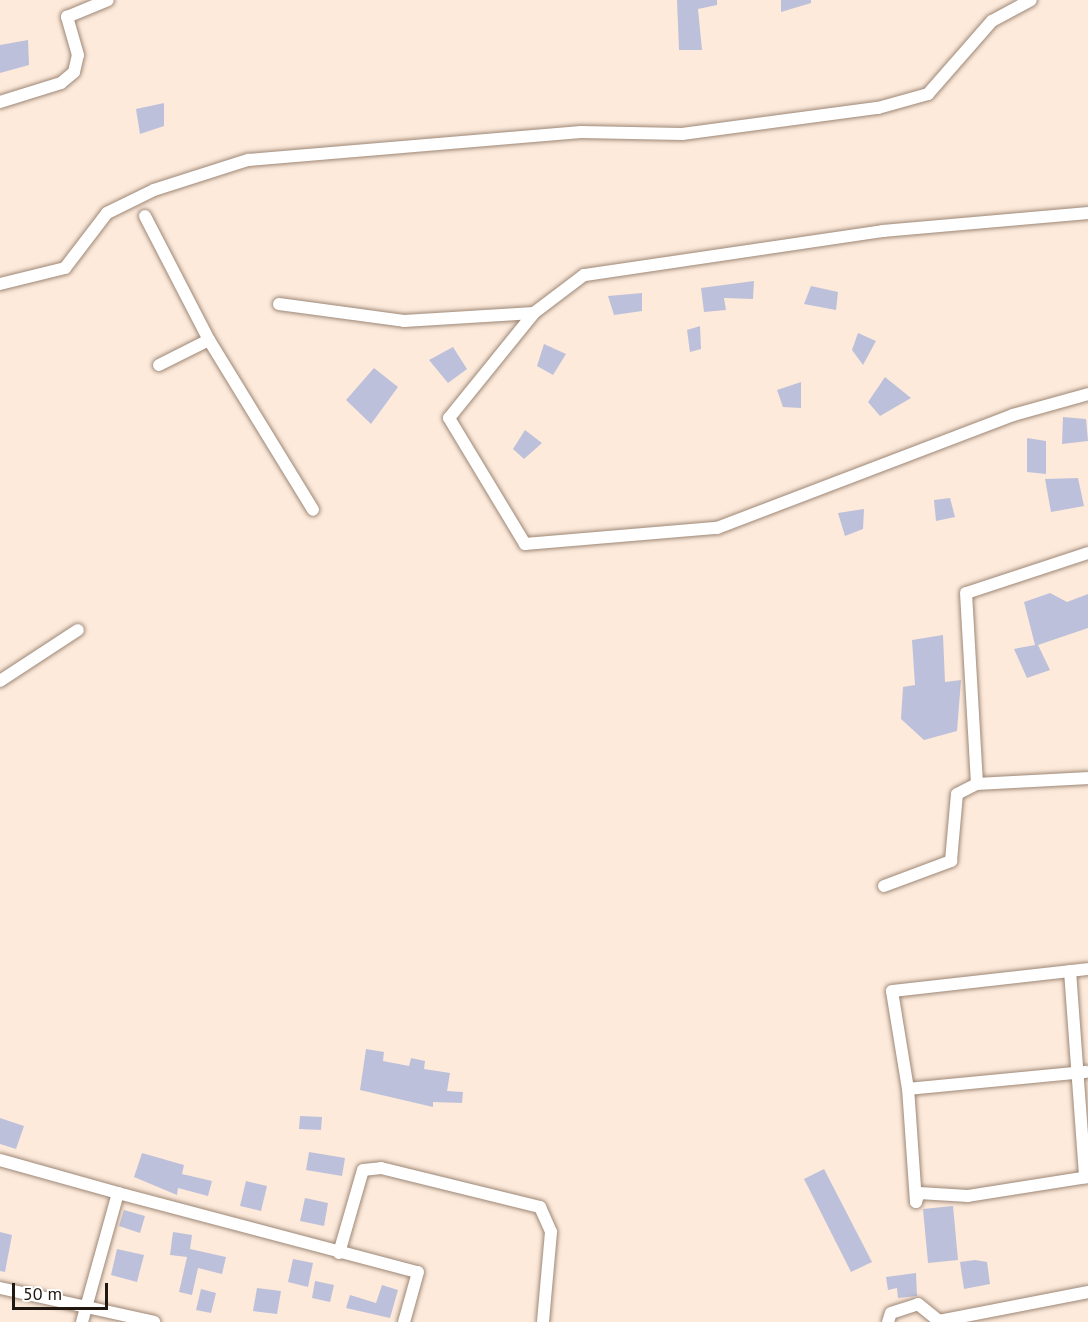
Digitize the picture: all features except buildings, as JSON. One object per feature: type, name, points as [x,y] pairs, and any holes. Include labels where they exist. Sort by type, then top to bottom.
[{"type":"street","points":[[0,102],[61,83],[74,72],[78,55],[67,17],[108,0]]},
{"type":"street","points":[[0,284],[65,268],[107,213],[154,190],[248,160],[580,132],[682,134],[878,108],[928,94],[992,21],[1031,0]]},
{"type":"street","points":[[1088,213],[883,231],[584,275],[534,313],[449,418],[525,544],[717,528],[1013,415],[1088,394]]},
{"type":"street","points":[[145,216],[209,340],[313,510]]},
{"type":"street","points":[[279,304],[404,321],[534,313]]},
{"type":"street","points":[[159,365],[209,340]]},
{"type":"street","points":[[977,784],[966,593],[1088,553]]},
{"type":"street","points":[[0,681],[78,630]]},
{"type":"street","points":[[884,886],[951,861],[957,794],[977,784],[1088,778]]},
{"type":"street","points":[[1070,971],[1084,1073],[1087,1177],[968,1196],[919,1193],[916,1202],[908,1089],[892,991],[1070,971],[1088,969]]},
{"type":"street","points":[[908,1089],[1084,1073]]},
{"type":"street","points":[[0,1160],[418,1272],[404,1322]]},
{"type":"street","points":[[339,1252],[363,1170],[381,1168],[540,1207],[550,1232],[543,1322]]},
{"type":"street","points":[[82,1322],[91,1305],[118,1193]]},
{"type":"street","points":[[0,1288],[91,1305],[154,1322]]},
{"type":"street","points":[[888,1322],[891,1313],[918,1304],[939,1321],[1088,1292]]}]
